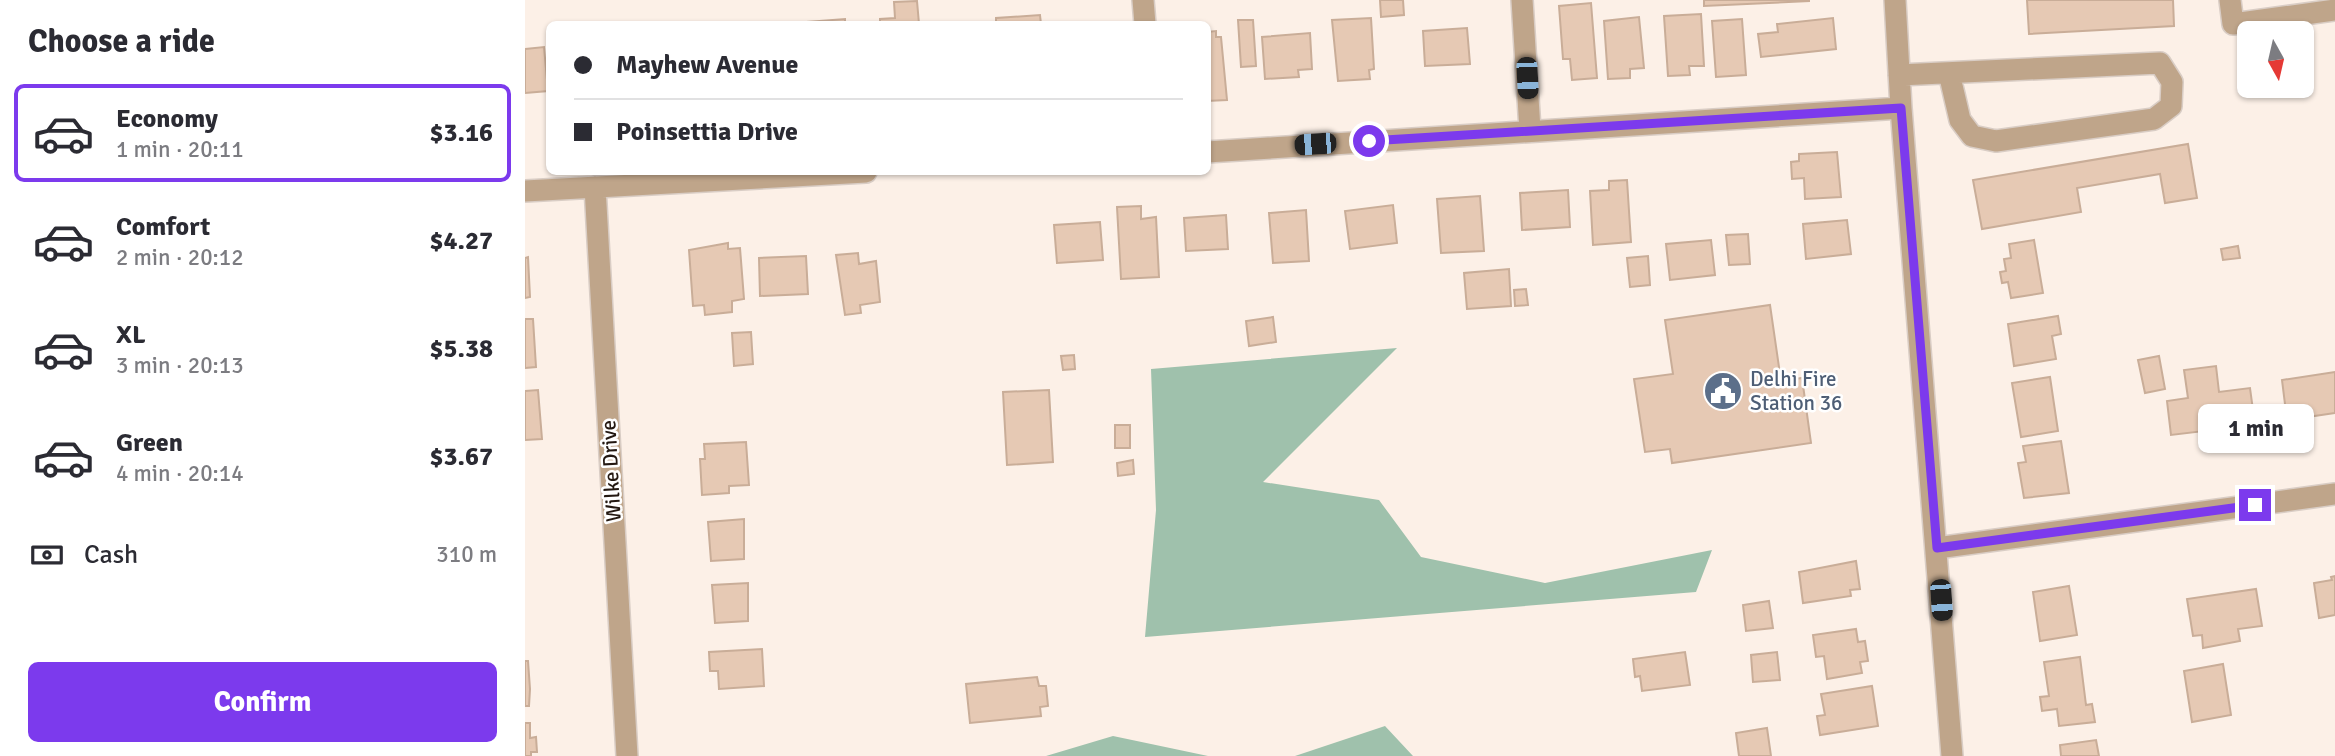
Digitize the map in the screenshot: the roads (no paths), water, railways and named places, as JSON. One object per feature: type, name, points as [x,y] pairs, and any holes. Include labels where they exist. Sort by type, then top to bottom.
[{"type":"street","points":[[1143,0],[1145,21]]},
{"type":"street","points":[[1522,0],[1530,130]]},
{"type":"street","points":[[1895,0],[1901,108],[1952,756]]},
{"type":"street","points":[[2230,0],[2234,24],[2335,10]]},
{"type":"street","points":[[1899,75],[2160,63],[2172,82],[2171,106],[2154,119],[1996,141],[1972,136],[1960,120],[1949,73]]},
{"type":"street","points":[[1211,152],[1901,108]]},
{"type":"street","points":[[525,191],[812,175]]},
{"type":"street","name":"Wilke Drive","points":[[595,187],[627,756]]},
{"type":"street","points":[[1937,548],[2335,494]]},
{"type":"place","name":"Delhi Fire Station 36","points":[[1723,391]]}]
